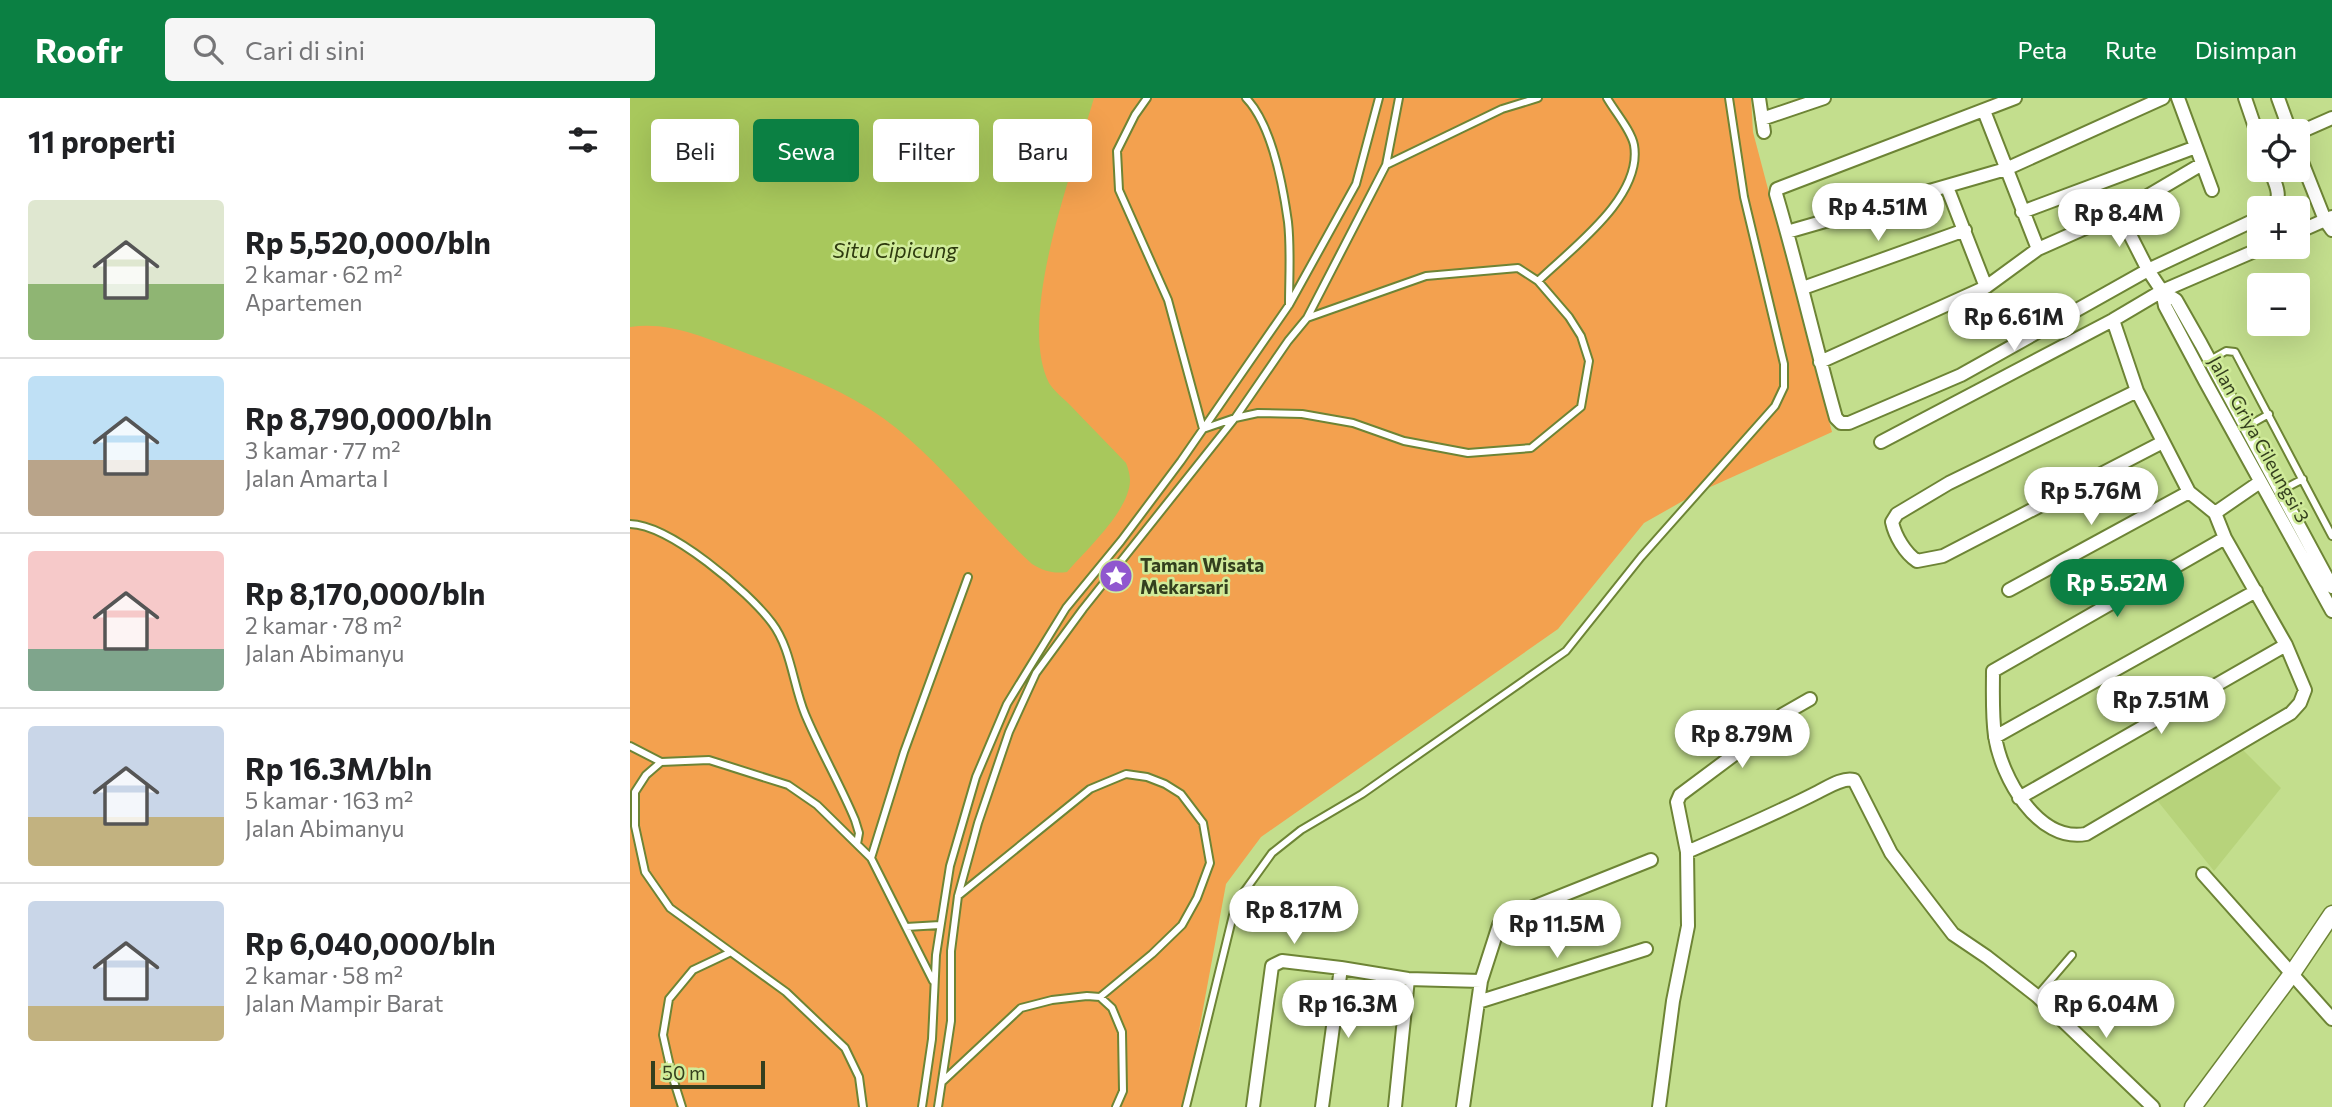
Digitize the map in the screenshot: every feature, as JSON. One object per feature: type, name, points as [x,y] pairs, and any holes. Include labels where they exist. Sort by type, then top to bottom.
[{"type":"street","points":[[1759,98],[1763,126],[1824,98]]},
{"type":"street","points":[[2015,98],[1780,186],[1776,194],[1803,288],[1820,362],[1836,418],[1841,423],[1850,423],[1961,375],[2155,280],[2247,225]]},
{"type":"street","points":[[1787,232],[2006,169],[2163,98]]},
{"type":"street","points":[[2178,98],[2212,190]]},
{"type":"street","points":[[2245,98],[2252,119]]},
{"type":"street","points":[[2278,98],[2286,119]]},
{"type":"street","points":[[1983,111],[2038,249]]},
{"type":"street","points":[[2310,128],[2332,118]]},
{"type":"street","points":[[2022,212],[2196,147]]},
{"type":"street","points":[[1820,362],[1986,286],[2038,249],[2119,213],[2202,163]]},
{"type":"street","points":[[2310,178],[2330,222],[2310,228]]},
{"type":"street","points":[[1947,187],[1986,286]]},
{"type":"street","points":[[2119,213],[2155,280],[2176,300],[2246,427],[2275,494],[2332,587]]},
{"type":"street","points":[[1803,288],[1965,230]]},
{"type":"street","points":[[1881,442],[2113,320],[2155,280],[2247,252]]},
{"type":"street","name":"Jalan Griya Cileungsi 3","points":[[2155,280],[2165,306],[2260,482],[2275,494],[2332,611]]},
{"type":"street","points":[[2113,320],[2137,391],[2163,442],[2189,492],[2216,513],[2225,538],[2286,645],[2305,690],[2300,703],[2291,713],[2086,834],[2069,835],[2059,831],[2041,820],[2019,798],[1995,737],[1993,671],[2225,538]]},
{"type":"street","points":[[2137,391],[1949,483],[1897,514],[1892,522],[1894,529],[1911,557],[1917,561],[1943,556],[2163,442]]},
{"type":"street","points":[[2216,513],[2260,482]]},
{"type":"street","points":[[2009,590],[2189,492]]},
{"type":"street","points":[[1995,737],[2256,591]]},
{"type":"street","points":[[2019,798],[2286,645]]},
{"type":"street","points":[[1659,1107],[1673,1001],[1688,926],[1687,852],[1677,802],[1680,795],[1744,748],[1782,715],[1810,699]]},
{"type":"street","points":[[1687,852],[1783,811],[1829,786],[1849,778],[1854,780],[1891,853],[1953,934],[2037,996],[2153,1107]]},
{"type":"street","points":[[1463,1107],[1481,981],[1503,919],[1651,860]]},
{"type":"street","points":[[2203,874],[2332,1019]]},
{"type":"street","points":[[2193,1107],[2291,975],[2332,914]]},
{"type":"street","points":[[1478,1002],[1646,949]]},
{"type":"street","points":[[1253,1107],[1272,966],[1282,961],[1408,979],[1481,981]]},
{"type":"street","points":[[1322,1107],[1341,968]]},
{"type":"street","points":[[1395,1107],[1408,979]]},
{"type":"lane","points":[[1147,98],[1135,115],[1117,152],[1119,190],[1168,300],[1203,429]]},
{"type":"lane","points":[[1246,98],[1252,104],[1272,147],[1288,223],[1289,305]]},
{"type":"lane","points":[[922,1107],[932,1039],[940,925],[950,866],[976,777],[1007,704],[1066,608],[1121,541],[1289,305],[1356,184],[1379,98]]},
{"type":"lane","points":[[938,1107],[951,1021],[951,951],[957,896],[1009,732],[1036,673],[1083,608],[1235,418],[1307,318],[1386,165],[1399,98]]},
{"type":"lane","points":[[1386,165],[1502,108],[1538,98]]},
{"type":"lane","points":[[1538,281],[1622,197],[1635,167],[1633,143],[1607,98]]},
{"type":"lane","points":[[1186,1107],[1236,903],[1272,853],[1301,830],[1362,794],[1566,651],[1641,557],[1775,406],[1784,387],[1784,364],[1744,197],[1729,98]]},
{"type":"lane","points":[[1203,429],[1258,413],[1301,414],[1353,423],[1404,441],[1468,453],[1531,448],[1581,407],[1589,361],[1581,336],[1569,317],[1538,281],[1518,268],[1426,276],[1307,318]]},
{"type":"lane","points":[[2210,360],[2226,351],[2235,352],[2332,536]]},
{"type":"lane","points":[[2246,427],[2269,414]]},
{"type":"lane","points":[[2275,494],[2303,479]]},
{"type":"lane","points":[[630,524],[643,524],[710,564],[745,594],[773,624],[783,643],[804,712],[855,820],[859,832],[857,844]]},
{"type":"lane","points":[[871,858],[904,752],[968,577]]},
{"type":"lane","points":[[630,746],[661,762],[709,760],[788,785],[817,805],[871,858],[934,986]]},
{"type":"lane","points":[[661,762],[646,775],[635,792],[635,826],[645,872],[670,908],[786,992],[845,1048],[859,1077],[863,1107]]},
{"type":"lane","points":[[957,896],[1090,789],[1109,780],[1126,774],[1147,777],[1181,794],[1203,823],[1208,850],[1210,863],[1197,898],[1182,925],[1101,997]]},
{"type":"lane","points":[[906,927],[940,925]]},
{"type":"lane","points":[[682,1107],[663,1035],[669,999],[693,970],[729,953]]},
{"type":"lane","points":[[2037,996],[2072,955]]},
{"type":"lane","points":[[943,1081],[1021,1008],[1052,1000],[1101,997],[1112,1008],[1122,1032],[1123,1091],[1116,1107]]},
{"type":"shaded area","name":"Taman Wisata Mekarsari","points":[[630,98],[1751,98],[1753,132],[1832,432],[1697,493],[1644,523],[1558,629],[1261,837],[1226,884],[1185,1107],[630,1107]]},
{"type":"shaded area","points":[[2243,750],[2281,788],[2214,871],[2156,799]]},
{"type":"water","name":"Situ Cipicung","points":[[630,98],[1094,98],[1087,119],[993,119],[993,182],[1068,182],[1043,282],[1039,320],[1041,355],[1051,386],[1126,463],[1130,480],[1128,492],[1115,516],[1067,572],[1049,571],[1032,564],[903,434],[849,397],[794,372],[698,335],[658,326],[630,327]]},
{"type":"place","name":"Taman Wisata Mekarsari","points":[[1116,576]]}]
